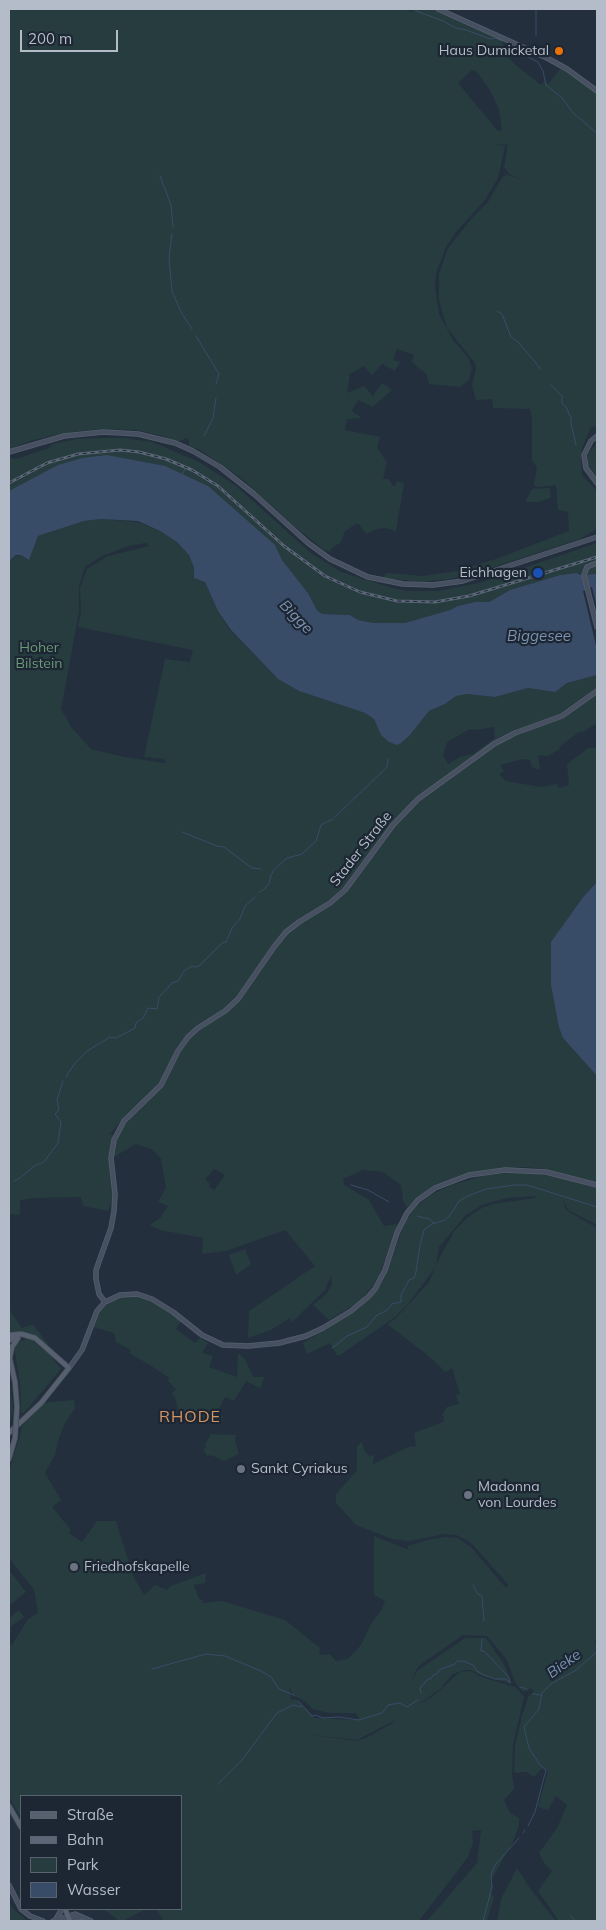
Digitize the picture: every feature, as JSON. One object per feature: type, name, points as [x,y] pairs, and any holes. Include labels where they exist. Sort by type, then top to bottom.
[{"type":"main road","points":[[438,9],[552,61],[597,91]]},
{"type":"main road","points":[[9,452],[64,436],[103,432],[138,434],[175,443],[203,456],[228,472],[301,538],[330,559],[368,577],[403,584],[433,585],[463,581],[597,536]]},
{"type":"main road","points":[[597,436],[591,441],[584,455],[586,468],[597,483]]},
{"type":"main road","points":[[597,563],[587,567],[584,572],[597,627]]},
{"type":"main road","name":"Stader Straße","points":[[105,1302],[99,1294],[96,1270],[111,1228],[114,1211],[115,1194],[111,1158],[114,1140],[124,1121],[161,1085],[188,1037],[238,999],[286,932],[330,904],[345,890],[393,825],[418,799],[494,744],[516,733],[558,718],[597,691]]},
{"type":"main road","points":[[9,1433],[40,1402],[69,1368],[82,1350],[94,1318],[105,1302],[115,1296],[127,1294],[147,1297],[166,1307],[202,1335],[223,1345],[248,1346],[279,1343],[323,1328],[344,1315],[372,1293],[386,1270],[397,1233],[407,1213],[425,1195],[447,1183],[485,1172],[523,1170],[554,1174],[597,1185]]},
{"type":"main road","points":[[9,1335],[21,1334],[29,1336],[38,1341],[69,1368]]},
{"type":"main road","points":[[9,1340],[29,1336]]},
{"type":"main road","points":[[9,1459],[14,1438],[17,1391],[9,1357],[12,1347],[18,1338]]},
{"type":"main road","points":[[9,1806],[20,1825]]},
{"type":"main road","points":[[9,1885],[20,1907]]},
{"type":"main road","points":[[22,1910],[30,1916],[44,1921]]},
{"type":"main road","points":[[53,1921],[62,1910]]},
{"type":"main road","points":[[53,1921],[68,1920],[75,1914],[91,1921]]},
{"type":"main road","points":[[77,1921],[82,1917]]},
{"type":"green space","points":[[9,9],[405,9],[412,12],[414,9],[431,9],[502,40],[507,56],[541,85],[545,81],[548,84],[561,68],[597,94],[597,426],[591,427],[582,448],[581,459],[582,475],[597,491],[597,529],[580,539],[473,574],[422,582],[383,578],[385,574],[389,573],[422,576],[457,571],[496,559],[569,531],[568,512],[558,510],[556,485],[536,487],[534,485],[537,468],[532,460],[532,418],[530,409],[493,408],[492,399],[476,400],[472,385],[476,368],[475,363],[447,328],[439,300],[439,274],[448,248],[488,202],[503,176],[509,175],[523,180],[509,174],[504,167],[508,145],[492,144],[505,146],[498,178],[485,200],[456,232],[446,247],[436,273],[435,287],[439,314],[453,340],[468,357],[472,368],[469,380],[460,387],[429,384],[426,374],[412,362],[414,355],[397,349],[393,360],[400,362],[395,371],[382,364],[372,375],[364,366],[350,374],[347,393],[364,386],[373,396],[382,383],[392,390],[373,407],[358,400],[352,411],[362,418],[347,419],[345,430],[380,437],[377,448],[387,462],[383,479],[389,479],[393,486],[396,485],[397,481],[404,483],[396,531],[385,528],[366,534],[358,523],[345,531],[341,542],[332,548],[330,552],[324,550],[294,526],[241,478],[200,450],[189,446],[189,440],[186,438],[178,442],[159,435],[136,430],[96,429],[59,434],[30,441],[9,449]],"holes":[[[472,70],[477,72],[491,92],[499,110],[502,130],[498,131],[458,83]]]},
{"type":"green space","points":[[125,438],[152,442],[199,462],[235,485],[311,553],[341,572],[392,588],[408,591],[437,591],[479,583],[597,543],[597,574],[580,575],[577,573],[560,575],[510,590],[489,602],[475,602],[458,606],[405,623],[374,623],[358,620],[350,615],[322,614],[317,610],[308,593],[282,560],[274,545],[9,491],[9,457],[16,459],[49,448],[52,444],[77,439]]},
{"type":"green space","points":[[597,443],[597,480],[587,462],[589,453]]},
{"type":"green space","points":[[550,488],[551,498],[537,502],[525,502],[532,489]]},
{"type":"green space","name":"Hoher Bilstein","points":[[101,519],[138,522],[160,531],[177,542],[189,555],[194,568],[194,578],[205,582],[218,611],[230,630],[278,679],[299,691],[365,713],[374,719],[381,735],[410,735],[429,711],[445,704],[456,696],[467,694],[495,697],[528,688],[555,692],[567,683],[597,675],[597,723],[583,732],[579,732],[559,747],[560,749],[548,756],[538,755],[540,770],[532,767],[530,760],[523,759],[500,765],[504,771],[499,774],[506,781],[541,787],[557,784],[559,788],[569,785],[567,764],[588,748],[597,748],[597,882],[584,896],[563,1038],[597,1076],[597,1182],[544,1169],[525,1167],[488,1170],[454,1178],[437,1185],[416,1198],[406,1207],[401,1185],[383,1172],[363,1170],[343,1179],[344,1185],[369,1200],[384,1226],[398,1224],[397,1233],[378,1277],[371,1288],[360,1301],[329,1320],[313,1305],[327,1293],[332,1285],[331,1276],[325,1290],[292,1322],[290,1318],[271,1330],[248,1338],[249,1311],[315,1266],[285,1230],[226,1251],[202,1254],[203,1238],[160,1230],[150,1225],[161,1217],[168,1206],[158,1202],[166,1188],[161,1159],[153,1150],[136,1144],[114,1157],[114,1148],[122,1128],[162,1086],[159,1083],[110,1134],[113,1135],[109,1158],[113,1198],[108,1211],[83,1206],[81,1197],[35,1198],[20,1200],[20,1215],[9,1214],[9,561],[21,555],[29,560],[38,536],[84,521]],"holes":[[[146,543],[149,546],[108,556],[87,569],[80,588],[81,612],[78,627],[193,650],[190,662],[165,659],[144,757],[165,759],[165,763],[124,757],[91,749],[72,728],[61,709],[79,612],[79,587],[85,567],[102,556],[128,546]],[[494,727],[495,738],[473,754],[460,757],[448,764],[443,755],[447,742],[470,729]],[[214,1169],[225,1175],[214,1190],[209,1187],[210,1184],[205,1179]]]},
{"type":"green space","points":[[522,1172],[551,1176],[597,1188],[597,1225],[568,1210],[563,1200],[566,1210],[597,1228],[597,1638],[594,1641],[597,1642],[597,1921],[559,1921],[538,1891],[552,1871],[544,1863],[539,1853],[557,1828],[567,1805],[556,1796],[548,1810],[538,1807],[548,1771],[542,1768],[534,1777],[526,1772],[514,1773],[515,1745],[522,1716],[528,1697],[534,1691],[531,1688],[527,1691],[522,1691],[515,1682],[507,1660],[487,1636],[463,1635],[420,1665],[411,1682],[417,1671],[465,1638],[486,1638],[505,1666],[512,1684],[480,1675],[471,1670],[465,1670],[453,1674],[440,1689],[418,1705],[432,1697],[460,1672],[471,1671],[479,1676],[515,1687],[524,1697],[513,1745],[512,1774],[514,1789],[504,1800],[510,1813],[519,1818],[519,1825],[513,1842],[491,1880],[493,1886],[491,1894],[494,1897],[487,1921],[427,1921],[477,1863],[481,1830],[472,1831],[473,1843],[468,1857],[419,1921],[164,1921],[157,1910],[182,1910],[182,1795],[20,1795],[20,1816],[9,1797],[9,1643],[12,1645],[28,1619],[38,1613],[34,1590],[9,1558],[9,1471],[22,1426],[44,1403],[74,1400],[75,1408],[65,1423],[55,1455],[45,1473],[61,1500],[52,1507],[71,1530],[69,1533],[82,1542],[97,1521],[116,1521],[133,1576],[144,1595],[155,1585],[167,1590],[171,1586],[206,1573],[205,1583],[194,1585],[199,1599],[203,1600],[203,1603],[222,1601],[285,1620],[320,1648],[319,1654],[330,1654],[336,1661],[348,1659],[361,1645],[385,1601],[374,1595],[374,1536],[409,1550],[407,1546],[432,1539],[458,1538],[472,1548],[506,1588],[508,1585],[504,1580],[473,1545],[465,1539],[456,1535],[444,1534],[409,1541],[392,1539],[356,1525],[336,1503],[336,1494],[357,1470],[357,1446],[362,1442],[365,1452],[370,1456],[374,1455],[373,1464],[408,1447],[416,1446],[414,1433],[443,1422],[444,1417],[442,1415],[447,1407],[459,1404],[456,1395],[460,1394],[452,1368],[446,1372],[387,1324],[396,1318],[429,1282],[435,1268],[408,1304],[395,1317],[340,1355],[337,1355],[330,1343],[307,1354],[303,1343],[350,1314],[370,1298],[383,1281],[406,1220],[428,1196],[452,1185],[486,1175]],"holes":[[[536,1196],[535,1198],[493,1204],[482,1208],[468,1217],[454,1231],[436,1265],[439,1247],[466,1215],[482,1205],[507,1198]],[[289,1686],[293,1696],[302,1699],[313,1709],[329,1713],[356,1713],[359,1720],[315,1718],[301,1703],[295,1699],[291,1700]],[[397,1719],[368,1737],[357,1741],[305,1734],[357,1740]]]},
{"type":"green space","points":[[245,1249],[251,1264],[236,1275],[229,1255]]},
{"type":"green space","points":[[126,1296],[146,1298],[160,1306],[181,1321],[176,1329],[195,1343],[200,1338],[208,1343],[202,1353],[213,1356],[209,1367],[237,1377],[238,1353],[245,1359],[253,1377],[265,1377],[260,1388],[246,1381],[234,1401],[225,1397],[218,1411],[223,1418],[180,1419],[175,1397],[172,1394],[176,1389],[168,1381],[169,1378],[129,1353],[131,1350],[116,1342],[114,1333],[93,1327],[99,1312],[106,1305],[115,1299]]},
{"type":"green space","points":[[9,1309],[22,1328],[33,1324],[49,1346],[33,1335],[9,1331]]},
{"type":"green space","points":[[27,1339],[32,1340],[50,1355],[61,1369],[23,1414],[21,1412],[20,1383],[14,1347],[18,1342]]},
{"type":"green space","points":[[9,1379],[13,1408],[11,1420],[9,1421]]},
{"type":"green space","points":[[211,1434],[236,1435],[235,1441],[239,1454],[224,1461],[211,1455],[207,1456],[203,1449],[206,1448],[205,1445]]},
{"type":"green space","points":[[9,1570],[26,1592],[9,1606]]},
{"type":"green space","points":[[19,1610],[24,1617],[9,1628],[9,1618]]},
{"type":"green space","points":[[517,1868],[529,1887],[556,1921],[497,1921],[501,1899]]},
{"type":"green space","points":[[9,1901],[12,1908],[28,1921],[9,1921]]},
{"type":"green space","points":[[104,1910],[144,1910],[123,1921],[117,1921],[117,1919]]},
{"type":"water","name":"Biggesee","points":[[107,455],[165,466],[208,486],[275,545],[282,560],[308,593],[317,610],[322,614],[350,615],[358,620],[374,623],[405,623],[458,606],[475,602],[489,602],[510,590],[560,575],[577,573],[580,575],[597,574],[597,607],[592,587],[583,591],[597,650],[597,675],[567,683],[555,692],[528,688],[495,697],[467,694],[456,696],[445,704],[429,711],[410,735],[401,743],[397,745],[389,742],[381,735],[374,719],[365,713],[299,691],[278,679],[231,630],[218,611],[205,582],[194,578],[194,568],[189,555],[177,542],[160,531],[138,521],[101,519],[84,521],[38,536],[29,560],[21,555],[16,555],[9,561],[9,491],[58,465],[82,458]]},
{"type":"water","points":[[597,882],[597,1076],[563,1038],[559,1027],[551,985],[551,942],[584,896]]},
{"type":"waterway","points":[[536,9],[536,35]]},
{"type":"waterway","points":[[416,11],[456,28],[502,41]]},
{"type":"waterway","points":[[508,44],[538,62],[543,71],[546,85],[562,98],[573,113],[597,133]]},
{"type":"waterway","points":[[160,176],[171,205],[173,227]]},
{"type":"waterway","points":[[172,234],[169,258],[172,291],[181,312],[192,329]]},
{"type":"waterway","points":[[497,311],[502,314],[511,337],[518,342],[541,369]]},
{"type":"waterway","points":[[196,336],[219,374],[216,384]]},
{"type":"waterway","points":[[551,385],[562,396],[562,404],[566,407],[571,418],[576,445]]},
{"type":"waterway","points":[[204,436],[213,418],[216,398]]},
{"type":"waterway","points":[[182,475],[185,469]]},
{"type":"waterway","points":[[335,817],[387,767],[388,759]]},
{"type":"waterway","points":[[259,892],[269,884],[274,870],[287,858],[302,854],[316,841],[321,825],[333,819]]},
{"type":"waterway","points":[[182,832],[224,847],[252,868],[261,869]]},
{"type":"waterway","points":[[66,1077],[75,1063],[87,1051],[110,1037],[116,1038],[135,1028],[136,1023],[143,1018],[148,1008],[157,1009],[159,997],[172,983],[178,981],[184,971],[192,966],[199,966],[222,943],[226,942],[232,928],[240,919],[245,906],[255,897]]},
{"type":"waterway","points":[[14,1181],[34,1166],[44,1162],[58,1143],[61,1122],[55,1114],[59,1110],[57,1100],[63,1081]]},
{"type":"waterway","points":[[351,1185],[368,1190],[389,1202]]},
{"type":"waterway","points":[[332,1348],[347,1336],[367,1327],[377,1315],[386,1311],[392,1304],[401,1302],[401,1295],[409,1280],[414,1278],[416,1272],[424,1230],[432,1224],[445,1220],[459,1201],[468,1196],[486,1189],[527,1185],[597,1207]]},
{"type":"waterway","points":[[417,1216],[429,1219],[434,1223]]},
{"type":"waterway","points":[[473,1585],[478,1594],[482,1596],[484,1621]]},
{"type":"waterway","points":[[482,1639],[481,1651],[484,1651],[508,1676],[510,1682]]},
{"type":"waterway","name":"Bieke","points":[[528,1826],[535,1812],[546,1770],[540,1765],[529,1748],[524,1727],[539,1709],[542,1693],[551,1684],[576,1670],[597,1652]]},
{"type":"waterway","points":[[152,1669],[206,1654],[225,1656],[261,1671],[271,1677],[279,1689],[294,1695]]},
{"type":"waterway","points":[[421,1693],[420,1688],[428,1679],[431,1679],[439,1670],[455,1664],[457,1661],[473,1665],[477,1671],[484,1675],[495,1679],[506,1679],[510,1683]]},
{"type":"waterway","points":[[520,1687],[527,1689]]},
{"type":"waterway","points":[[533,1694],[540,1695]]},
{"type":"waterway","points":[[298,1701],[312,1716],[359,1720],[382,1713],[388,1705],[400,1703],[407,1707],[418,1700]]},
{"type":"waterway","points":[[218,1784],[242,1760],[277,1713],[293,1705],[302,1707]]},
{"type":"waterway","name":"Bieke","points":[[483,1921],[492,1887],[491,1875],[495,1865],[519,1838]]},
{"type":"waterway","points":[[571,1916],[575,1921]]},
{"type":"railway","points":[[9,483],[47,463],[78,454],[120,450],[139,452],[166,459],[192,470],[218,486],[284,546],[325,576],[360,592],[397,601],[435,602],[469,596],[597,557]]},
{"type":"place","name":"Haus Dumicketal","points":[[559,51]]},
{"type":"place","name":"Eichhagen","points":[[538,573]]},
{"type":"place","name":"Sankt Cyriakus","points":[[241,1469]]},
{"type":"place","name":"Madonna von Lourdes","points":[[468,1495]]},
{"type":"place","name":"Friedhofskapelle","points":[[74,1567]]},
{"type":"district","name":"RHODE","points":[[190,1417]]},
{"type":"water label","name":"Bigge","points":[[296,617]]}]
